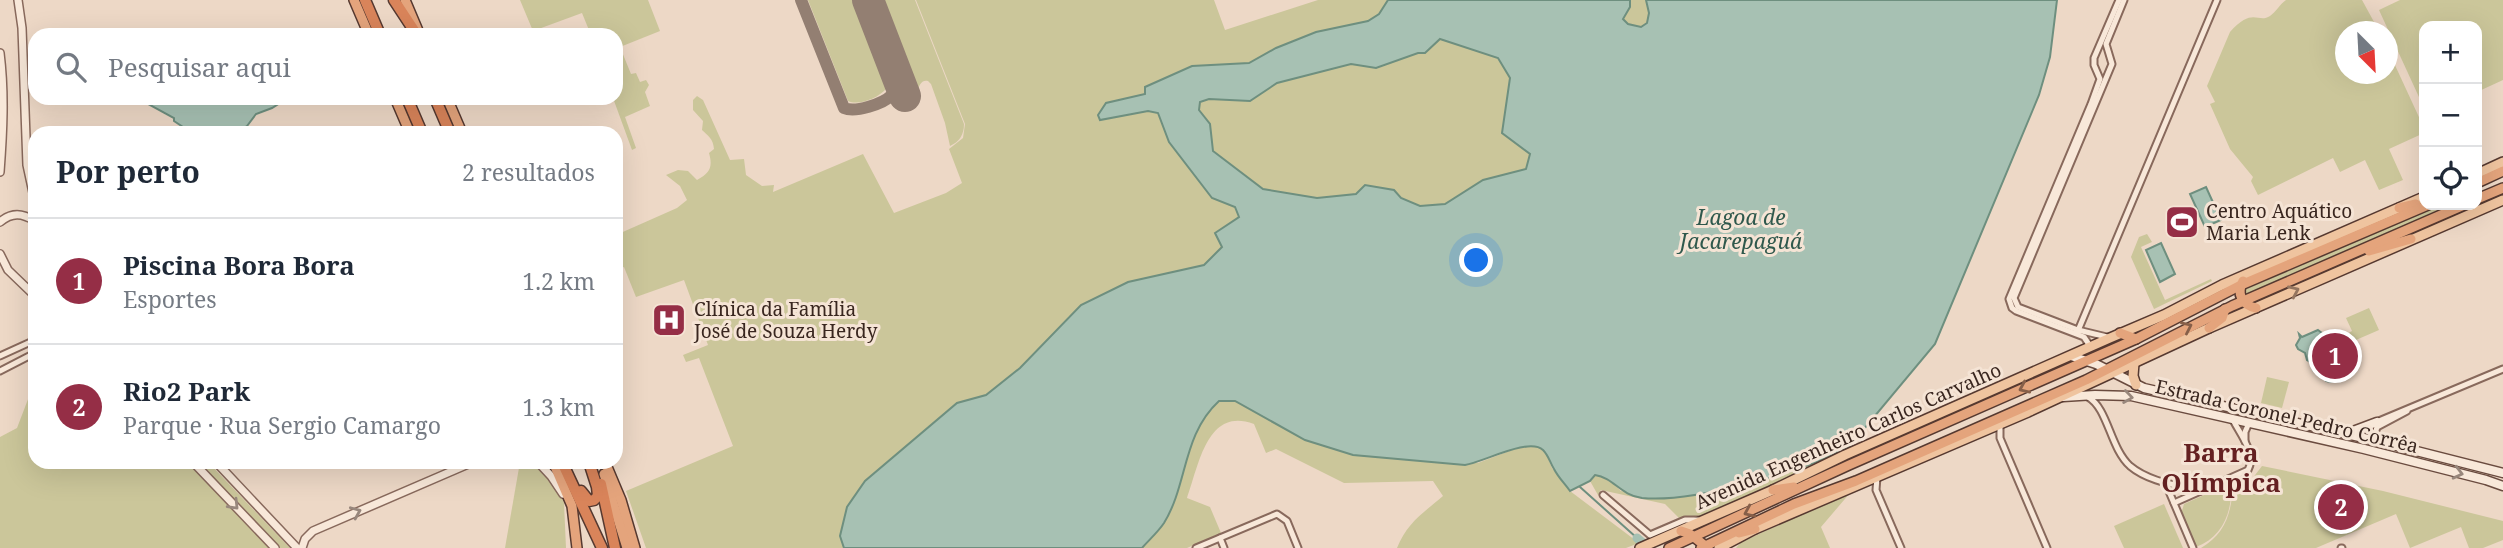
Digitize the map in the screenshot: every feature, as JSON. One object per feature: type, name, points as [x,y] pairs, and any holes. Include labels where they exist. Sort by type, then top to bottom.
[{"type":"highway","points":[[354,0],[366,28]]},
{"type":"highway","points":[[365,0],[375,28]]},
{"type":"highway","points":[[394,0],[405,28]]},
{"type":"highway","points":[[394,0],[413,28]]},
{"type":"highway","points":[[405,0],[415,28]]},
{"type":"highway","points":[[398,105],[407,126]]},
{"type":"highway","points":[[410,105],[419,126]]},
{"type":"highway","points":[[438,105],[447,126]]},
{"type":"highway","points":[[450,105],[459,126]]},
{"type":"highway","points":[[401,112],[404,126]]},
{"type":"highway","points":[[2482,180],[2503,172]]},
{"type":"highway","points":[[2482,197],[2503,188]]},
{"type":"highway","points":[[2399,208],[2419,202]]},
{"type":"highway","points":[[2241,285],[2419,209]]},
{"type":"highway","points":[[2110,371],[2225,309],[2453,210]]},
{"type":"highway","points":[[2311,272],[2403,240],[2411,240]]},
{"type":"highway","points":[[2256,308],[2243,301],[2241,285],[2247,278],[2271,267],[2277,261]]},
{"type":"highway","name":"Avenida Engenheiro Carlos Carvalho","points":[[1669,548],[2136,339],[2241,285]]},
{"type":"highway","points":[[2207,294],[2223,301],[2225,309],[2222,317],[2209,328]]},
{"type":"highway","points":[[2120,333],[2136,339]]},
{"type":"highway","name":"Avenida Engenheiro Carlos Carvalho","points":[[1705,547],[1719,544],[1794,504],[1856,481],[2110,371]]},
{"type":"highway","points":[[557,469],[572,506],[577,548]]},
{"type":"highway","points":[[558,469],[587,514]]},
{"type":"highway","points":[[568,469],[602,548]]},
{"type":"highway","points":[[569,469],[582,494],[592,501],[597,498],[598,492],[593,469]]},
{"type":"highway","points":[[594,469],[606,498],[615,548]]},
{"type":"highway","points":[[605,469],[627,548]]},
{"type":"highway","points":[[606,469],[621,500],[635,548]]},
{"type":"highway","points":[[1773,490],[1806,486]]},
{"type":"highway","points":[[1719,544],[1755,529]]},
{"type":"highway","points":[[1681,531],[1695,537],[1705,547]]},
{"type":"main road","points":[[2482,172],[2503,162]]},
{"type":"main road","points":[[2110,371],[2134,363],[2503,200]]},
{"type":"main road","name":"Avenida Engenheiro Carlos Carvalho","points":[[1640,548],[2399,208]]},
{"type":"main road","name":"Estrada Coronel Pedro Corrêa","points":[[2071,356],[2086,360],[2136,385],[2377,441],[2503,474]]},
{"type":"main road","points":[[2134,363],[2133,376],[2136,385]]},
{"type":"main road","name":"Avenida Engenheiro Carlos Carvalho","points":[[1719,544],[1989,429],[2110,371]]},
{"type":"main road","name":"Estrada Coronel Pedro Corrêa","points":[[2060,397],[2127,395],[2364,449],[2503,486]]},
{"type":"main road","points":[[2223,407],[2233,419]]},
{"type":"main road","points":[[2345,435],[2377,422]]},
{"type":"street","points":[[18,0],[22,29],[28,170]]},
{"type":"street","points":[[2110,338],[2077,332],[2016,311],[2009,303],[2103,79],[2112,64],[2103,43],[2119,0]]},
{"type":"street","points":[[2103,79],[2093,62],[2124,0]]},
{"type":"street","points":[[2077,332],[2217,0]]},
{"type":"street","points":[[0,53],[4,83],[0,172]]},
{"type":"street","points":[[0,222],[6,217],[19,214],[28,218]]},
{"type":"street","points":[[0,254],[8,270]]},
{"type":"street","points":[[0,261],[28,289]]},
{"type":"street","points":[[2077,332],[2087,339],[2090,346]]},
{"type":"street","points":[[0,356],[28,344]]},
{"type":"street","points":[[0,371],[28,357]]},
{"type":"street","points":[[2364,449],[2361,438],[2363,430],[2503,369]]},
{"type":"street","points":[[2085,396],[2098,406],[2118,452],[2129,465],[2146,477],[2201,491]]},
{"type":"street","points":[[2377,441],[2377,427],[2410,409]]},
{"type":"street","points":[[2174,503],[2248,470],[2252,460],[2233,419]]},
{"type":"street","points":[[2246,444],[2245,432],[2249,423]]},
{"type":"street","points":[[2000,424],[2000,438],[2047,548]]},
{"type":"street","points":[[1989,429],[2000,438]]},
{"type":"street","points":[[200,469],[275,548]]},
{"type":"street","points":[[223,469],[300,547],[313,531],[457,469]]},
{"type":"street","points":[[544,469],[557,484],[574,520]]},
{"type":"street","points":[[1876,490],[1877,477]]},
{"type":"street","points":[[1867,481],[1876,490],[1901,548]]},
{"type":"street","points":[[2165,482],[2193,548]]},
{"type":"street","points":[[1603,495],[1650,535],[1685,520],[1705,520]]},
{"type":"street","points":[[1196,548],[1276,514],[1287,522],[1298,548]]},
{"type":"street","points":[[1730,548],[1740,536]]},
{"type":"street","points":[[1220,538],[1224,548]]},
{"type":"shaded area","points":[[520,0],[648,0],[660,31],[623,46],[623,28],[588,28],[582,13],[541,28],[532,28]]},
{"type":"shaded area","points":[[808,0],[855,0],[885,78],[886,89],[883,92],[863,102],[848,101]]},
{"type":"shaded area","points":[[882,0],[915,0],[964,124],[960,138],[950,146],[931,84],[924,81],[917,91]]},
{"type":"shaded area","points":[[916,0],[1214,0],[1225,30],[1318,0],[1388,0],[1379,14],[1368,21],[1316,32],[1276,48],[1249,63],[1191,66],[1100,120],[1148,111],[1159,113],[1169,142],[1235,207],[1240,217],[1222,247],[1204,265],[1128,282],[1081,305],[1021,368],[986,395],[957,403],[865,481],[840,536],[844,548],[646,548],[626,491],[733,446],[699,358],[686,362],[683,355],[708,345],[684,280],[636,297],[623,267],[623,232],[677,208],[687,200],[680,186],[666,175],[678,170],[688,171],[697,180],[709,169],[709,153],[714,149],[710,138],[702,130],[703,121],[693,110],[693,100],[697,96],[703,100],[730,160],[744,159],[746,175],[762,186],[774,185],[773,192],[863,154],[894,213],[946,193],[962,183],[949,149],[963,138],[965,124]]},
{"type":"shaded area","points":[[1630,0],[1646,0],[1649,13],[1647,23],[1641,27],[1628,24],[1622,19],[1630,7]]},
{"type":"shaded area","points":[[2286,0],[2362,0],[2374,21],[2335,21],[2335,84],[2398,84],[2398,72],[2419,117],[2419,135],[2389,149],[2403,180],[2379,190],[2365,160],[2340,172],[2333,158],[2258,195],[2251,181],[2253,177],[2230,149],[2210,104],[2215,102],[2207,86],[2230,32],[2244,20],[2270,16]]},
{"type":"shaded area","points":[[2400,0],[2503,0],[2503,80],[2482,90],[2482,21],[2419,21],[2419,97],[2398,51],[2398,21],[2384,21],[2379,10]]},
{"type":"shaded area","points":[[1440,39],[1498,58],[1510,78],[1502,133],[1530,154],[1526,169],[1483,180],[1445,204],[1420,206],[1401,198],[1394,190],[1317,198],[1263,189],[1213,151],[1210,124],[1199,110],[1199,102],[1209,99],[1250,101],[1277,83],[1351,64],[1377,68],[1425,53]]},
{"type":"shaded area","points":[[623,54],[631,74],[636,73],[640,82],[646,80],[649,85],[645,92],[650,106],[625,117],[636,148],[632,150],[616,105],[623,105]]},
{"type":"shaded area","points":[[2428,210],[2443,210],[2245,295],[2244,290]]},
{"type":"shaded area","points":[[2147,234],[2152,242],[2141,247],[2165,300],[2211,279],[2212,281],[2154,309],[2131,257],[2139,237]]},
{"type":"shaded area","points":[[2369,308],[2379,330],[2349,343],[2345,335],[2352,331],[2346,318]]},
{"type":"shaded area","points":[[2068,360],[2077,362],[1812,480],[1792,485],[1846,457]]},
{"type":"shaded area","points":[[2267,377],[2289,382],[2282,408],[2261,403]]},
{"type":"shaded area","points":[[28,399],[28,469],[215,469],[290,548],[0,548],[0,437],[17,428]]},
{"type":"shaded area","points":[[1219,401],[1235,401],[1305,440],[1478,463],[1525,445],[1539,447],[1546,453],[1552,468],[1570,491],[1639,543],[1626,548],[1397,548],[1411,525],[1443,496],[1433,481],[1344,483],[1276,449],[1266,453],[1254,424],[1238,421],[1225,423],[1207,442],[1187,498],[1210,507],[1221,533],[1187,548],[1142,548],[1164,523],[1172,508],[1199,428]]},
{"type":"shaded area","points":[[1832,457],[1807,471],[1651,540],[1598,495],[1590,481],[1594,475],[1605,476],[1621,491],[1674,498],[1786,473]],"holes":[[[1601,490],[1665,504],[1683,522],[1650,537],[1599,493]]]},
{"type":"shaded area","points":[[2262,466],[2383,491],[2503,521],[2503,540],[2483,548],[2469,548],[2461,527],[2410,548],[2396,514],[2316,548],[2201,548],[2221,530],[2231,506],[2233,487],[2252,479]]},
{"type":"shaded area","points":[[519,469],[550,469],[564,503],[566,548],[505,548]]},
{"type":"shaded area","points":[[2231,483],[2230,503],[2224,522],[2213,537],[2196,547],[2181,514],[2184,504]]},
{"type":"shaded area","points":[[1850,493],[1821,527],[1830,548],[1736,548],[1741,542]]},
{"type":"shaded area","points":[[2164,504],[2183,548],[2124,548],[2114,526]]},
{"type":"water","name":"Lagoa de Jacarepaguá","points":[[1388,0],[1630,0],[1630,7],[1623,19],[1628,24],[1641,27],[1647,23],[1649,13],[1646,0],[2057,0],[2050,57],[2039,95],[1935,344],[1849,447],[1829,457],[1718,491],[1689,496],[1642,498],[1628,494],[1607,479],[1595,475],[1590,481],[1570,491],[1545,452],[1536,447],[1517,448],[1465,465],[1353,455],[1305,440],[1235,401],[1219,401],[1198,429],[1172,508],[1164,523],[1142,548],[844,548],[840,536],[847,507],[865,481],[957,403],[986,395],[1020,368],[1081,305],[1128,282],[1204,265],[1222,247],[1215,233],[1239,217],[1235,207],[1212,198],[1169,142],[1158,113],[1148,111],[1100,120],[1098,115],[1106,103],[1145,94],[1145,87],[1192,66],[1249,63],[1276,48],[1316,32],[1368,21],[1379,14]],"holes":[[[1440,39],[1498,58],[1510,78],[1502,133],[1530,154],[1526,169],[1483,180],[1445,204],[1420,206],[1401,198],[1394,190],[1365,185],[1356,194],[1317,198],[1263,189],[1213,151],[1210,124],[1199,110],[1200,102],[1209,99],[1250,101],[1277,83],[1351,64],[1376,68],[1425,53]]]},
{"type":"water","points":[[150,105],[277,105],[256,114],[247,126],[182,126],[174,118]]},
{"type":"water","points":[[2206,187],[2221,220],[2205,227],[2190,194]]},
{"type":"water","points":[[2161,243],[2175,274],[2160,282],[2146,250]]},
{"type":"water","points":[[2318,330],[2331,334],[2339,344],[2340,357],[2334,359],[2327,356],[2332,367],[2328,371],[2333,381],[2330,382],[2326,381],[2320,369],[2313,370],[2312,363],[2296,345],[2299,334],[2302,337]]},
{"type":"waterway","points":[[1580,487],[1637,538]]},
{"type":"waterway","points":[[1637,538],[1649,548]]},
{"type":"taxiway","points":[[801,0],[844,108],[869,107],[882,102],[893,93],[899,79]]},
{"type":"runway","points":[[868,0],[905,96]]},
{"type":"place","name":"Centro Aquático Maria Lenk","points":[[2182,222]]},
{"type":"place","name":"Clínica da Família José de Souza Herdy","points":[[669,320]]},
{"type":"place","name":"Piscina Bora Bora","points":[[2335,356]]},
{"type":"place","name":"Rio2 Park","points":[[2341,507]]},
{"type":"district","name":"Barra Olímpica","points":[[2221,467]]}]
